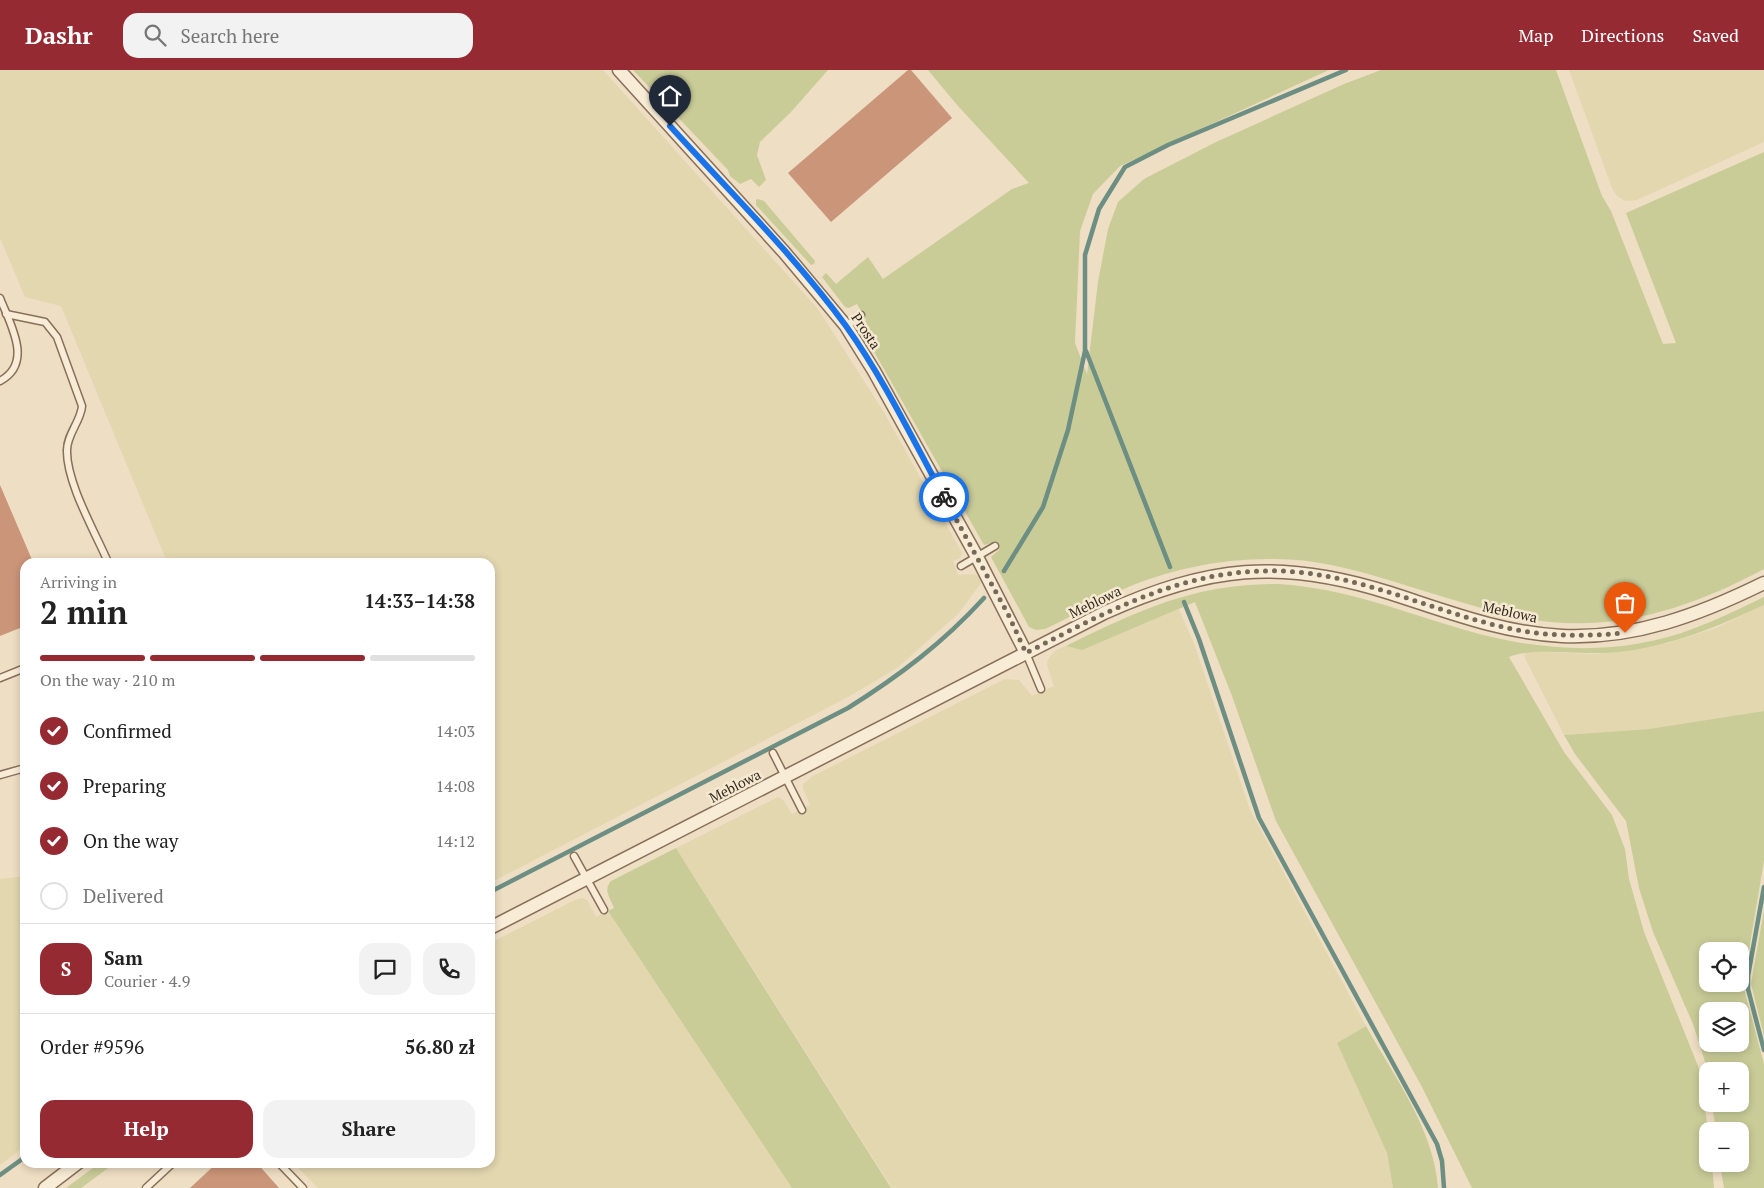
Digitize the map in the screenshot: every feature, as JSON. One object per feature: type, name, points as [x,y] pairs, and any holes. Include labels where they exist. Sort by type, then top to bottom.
[{"type":"street","name":"Prosta","points":[[619,70],[784,252],[846,326],[874,371],[977,557],[1026,653]]},
{"type":"street","name":"Meblowa","points":[[495,925],[1026,653],[1140,597],[1184,582],[1235,573],[1296,572],[1345,580],[1477,620],[1535,633],[1561,636],[1625,633],[1665,625],[1714,607],[1764,583]]},
{"type":"street","points":[[45,1188],[71,1168]]},
{"type":"lane","points":[[0,298],[18,342],[18,354],[11,373],[0,381]]},
{"type":"lane","points":[[6,314],[45,322],[57,337],[82,406],[71,431],[67,448],[68,464],[73,482],[106,558]]},
{"type":"lane","points":[[846,326],[861,315]]},
{"type":"lane","points":[[961,566],[995,546]]},
{"type":"lane","points":[[1026,653],[1041,689]]},
{"type":"lane","points":[[0,678],[20,670]]},
{"type":"lane","points":[[773,753],[802,810]]},
{"type":"lane","points":[[0,775],[20,769]]},
{"type":"lane","points":[[574,856],[604,910]]},
{"type":"lane","points":[[146,1188],[168,1168]]},
{"type":"lane","points":[[284,1168],[303,1188]]},
{"type":"shaded area","points":[[0,70],[603,70],[818,309],[885,414],[962,553],[960,558],[953,561],[958,575],[973,574],[979,576],[981,583],[959,613],[897,668],[848,697],[495,880],[495,558],[165,558],[61,306],[25,297],[0,238]]},
{"type":"shaded area","points":[[1569,70],[1764,70],[1764,142],[1637,200],[1625,201],[1617,196],[1612,188]]},
{"type":"shaded area","points":[[1764,605],[1764,711],[1649,729],[1564,735],[1525,658],[1525,651],[1592,654],[1619,652],[1668,643],[1716,628]]},
{"type":"shaded area","points":[[1179,609],[1195,646],[1250,810],[1366,1026],[1337,1043],[1387,1153],[1393,1188],[892,1188],[676,848],[778,797],[783,800],[792,814],[810,805],[803,789],[803,784],[813,776],[1005,679],[1019,680],[1032,696],[1054,686],[1047,665],[1048,659],[1056,650],[1066,646],[1083,649]]},
{"type":"shaded area","points":[[20,877],[20,1150],[0,1165],[0,879]]},
{"type":"shaded area","points":[[577,899],[587,900],[596,917],[608,911],[792,1188],[318,1188],[298,1168],[495,1168],[495,940]]},
{"type":"green space","points":[[633,70],[828,70],[791,112],[760,142],[757,155],[766,180],[759,187],[751,179],[740,184],[730,176],[728,170]]},
{"type":"green space","points":[[928,70],[1329,70],[1120,166],[1093,194],[1080,231],[1075,343],[1087,374],[1098,282],[1108,229],[1118,202],[1144,179],[1214,143],[1344,84],[1381,70],[1556,70],[1602,196],[1611,211],[1663,344],[1676,343],[1626,213],[1764,152],[1764,569],[1708,595],[1680,606],[1651,614],[1591,623],[1560,623],[1502,614],[1328,564],[1289,559],[1231,561],[1192,567],[1155,577],[1119,591],[1045,629],[1036,630],[1029,627],[991,557],[999,550],[996,542],[984,545],[860,327],[866,320],[857,304],[849,308],[845,307],[822,277],[826,273],[836,284],[868,257],[883,279],[1012,189],[1029,183],[958,106]]},
{"type":"green space","points":[[756,200],[764,201],[815,261],[814,264],[811,265],[756,205]]},
{"type":"green space","points":[[1279,584],[1327,590],[1493,637],[1551,647],[1580,648],[1638,644],[1667,637],[1713,621],[1764,597],[1764,605],[1711,628],[1657,645],[1619,652],[1533,652],[1509,657],[1564,752],[1612,815],[1625,849],[1629,879],[1644,932],[1699,1069],[1699,1112],[1705,1112],[1707,1122],[1699,1122],[1699,1172],[1713,1172],[1714,1188],[1472,1188],[1422,1087],[1276,821],[1232,696],[1195,602],[1082,650],[1066,646],[1118,621],[1169,601],[1221,588]]},
{"type":"green space","points":[[1764,711],[1764,861],[1749,950],[1749,942],[1699,942],[1699,992],[1745,992],[1748,1002],[1699,1002],[1699,1043],[1693,1024],[1653,932],[1639,888],[1626,821],[1575,754],[1564,735],[1649,729]]},
{"type":"green space","points":[[676,848],[891,1188],[792,1188],[608,911],[614,908],[607,891],[611,881]]},
{"type":"green space","points":[[1764,910],[1764,1036],[1751,984]]},
{"type":"green space","points":[[1749,1008],[1764,1064],[1764,1188],[1724,1188],[1721,1172],[1749,1172],[1749,1122],[1715,1122],[1713,1112],[1749,1112],[1749,1062],[1705,1062],[1702,1052],[1749,1052]]},
{"type":"green space","points":[[1366,1026],[1421,1124],[1435,1166],[1438,1188],[1393,1188],[1387,1153],[1337,1043]]},
{"type":"green space","points":[[93,1168],[108,1168],[81,1188],[66,1188]]},
{"type":"building","points":[[908,70],[911,70],[952,118],[831,222],[788,173]]},
{"type":"building","points":[[0,485],[31,558],[20,558],[20,628],[0,636]]},
{"type":"building","points":[[212,1168],[261,1168],[279,1188],[190,1188]]},
{"type":"waterway","points":[[1004,571],[1043,507],[1068,430],[1085,351],[1085,255],[1099,209],[1125,167],[1168,145],[1346,70]]},
{"type":"waterway","points":[[1086,351],[1170,567]]},
{"type":"waterway","points":[[495,889],[848,708],[920,658],[953,630],[984,598]]},
{"type":"waterway","points":[[1184,602],[1199,639],[1259,818],[1437,1144],[1442,1161],[1444,1188]]},
{"type":"waterway","points":[[1764,887],[1748,976],[1748,989],[1764,1050]]},
{"type":"waterway","points":[[0,1175],[20,1161]]},
{"type":"way so far","points":[[944,497],[1009,616],[1026,653],[1104,613],[1163,588],[1206,577],[1250,571],[1296,572],[1345,580],[1477,620],[1535,633],[1561,636],[1590,636],[1625,633]]},
{"type":"route","points":[[670,126],[796,265],[846,326],[862,350],[944,497]]}]
